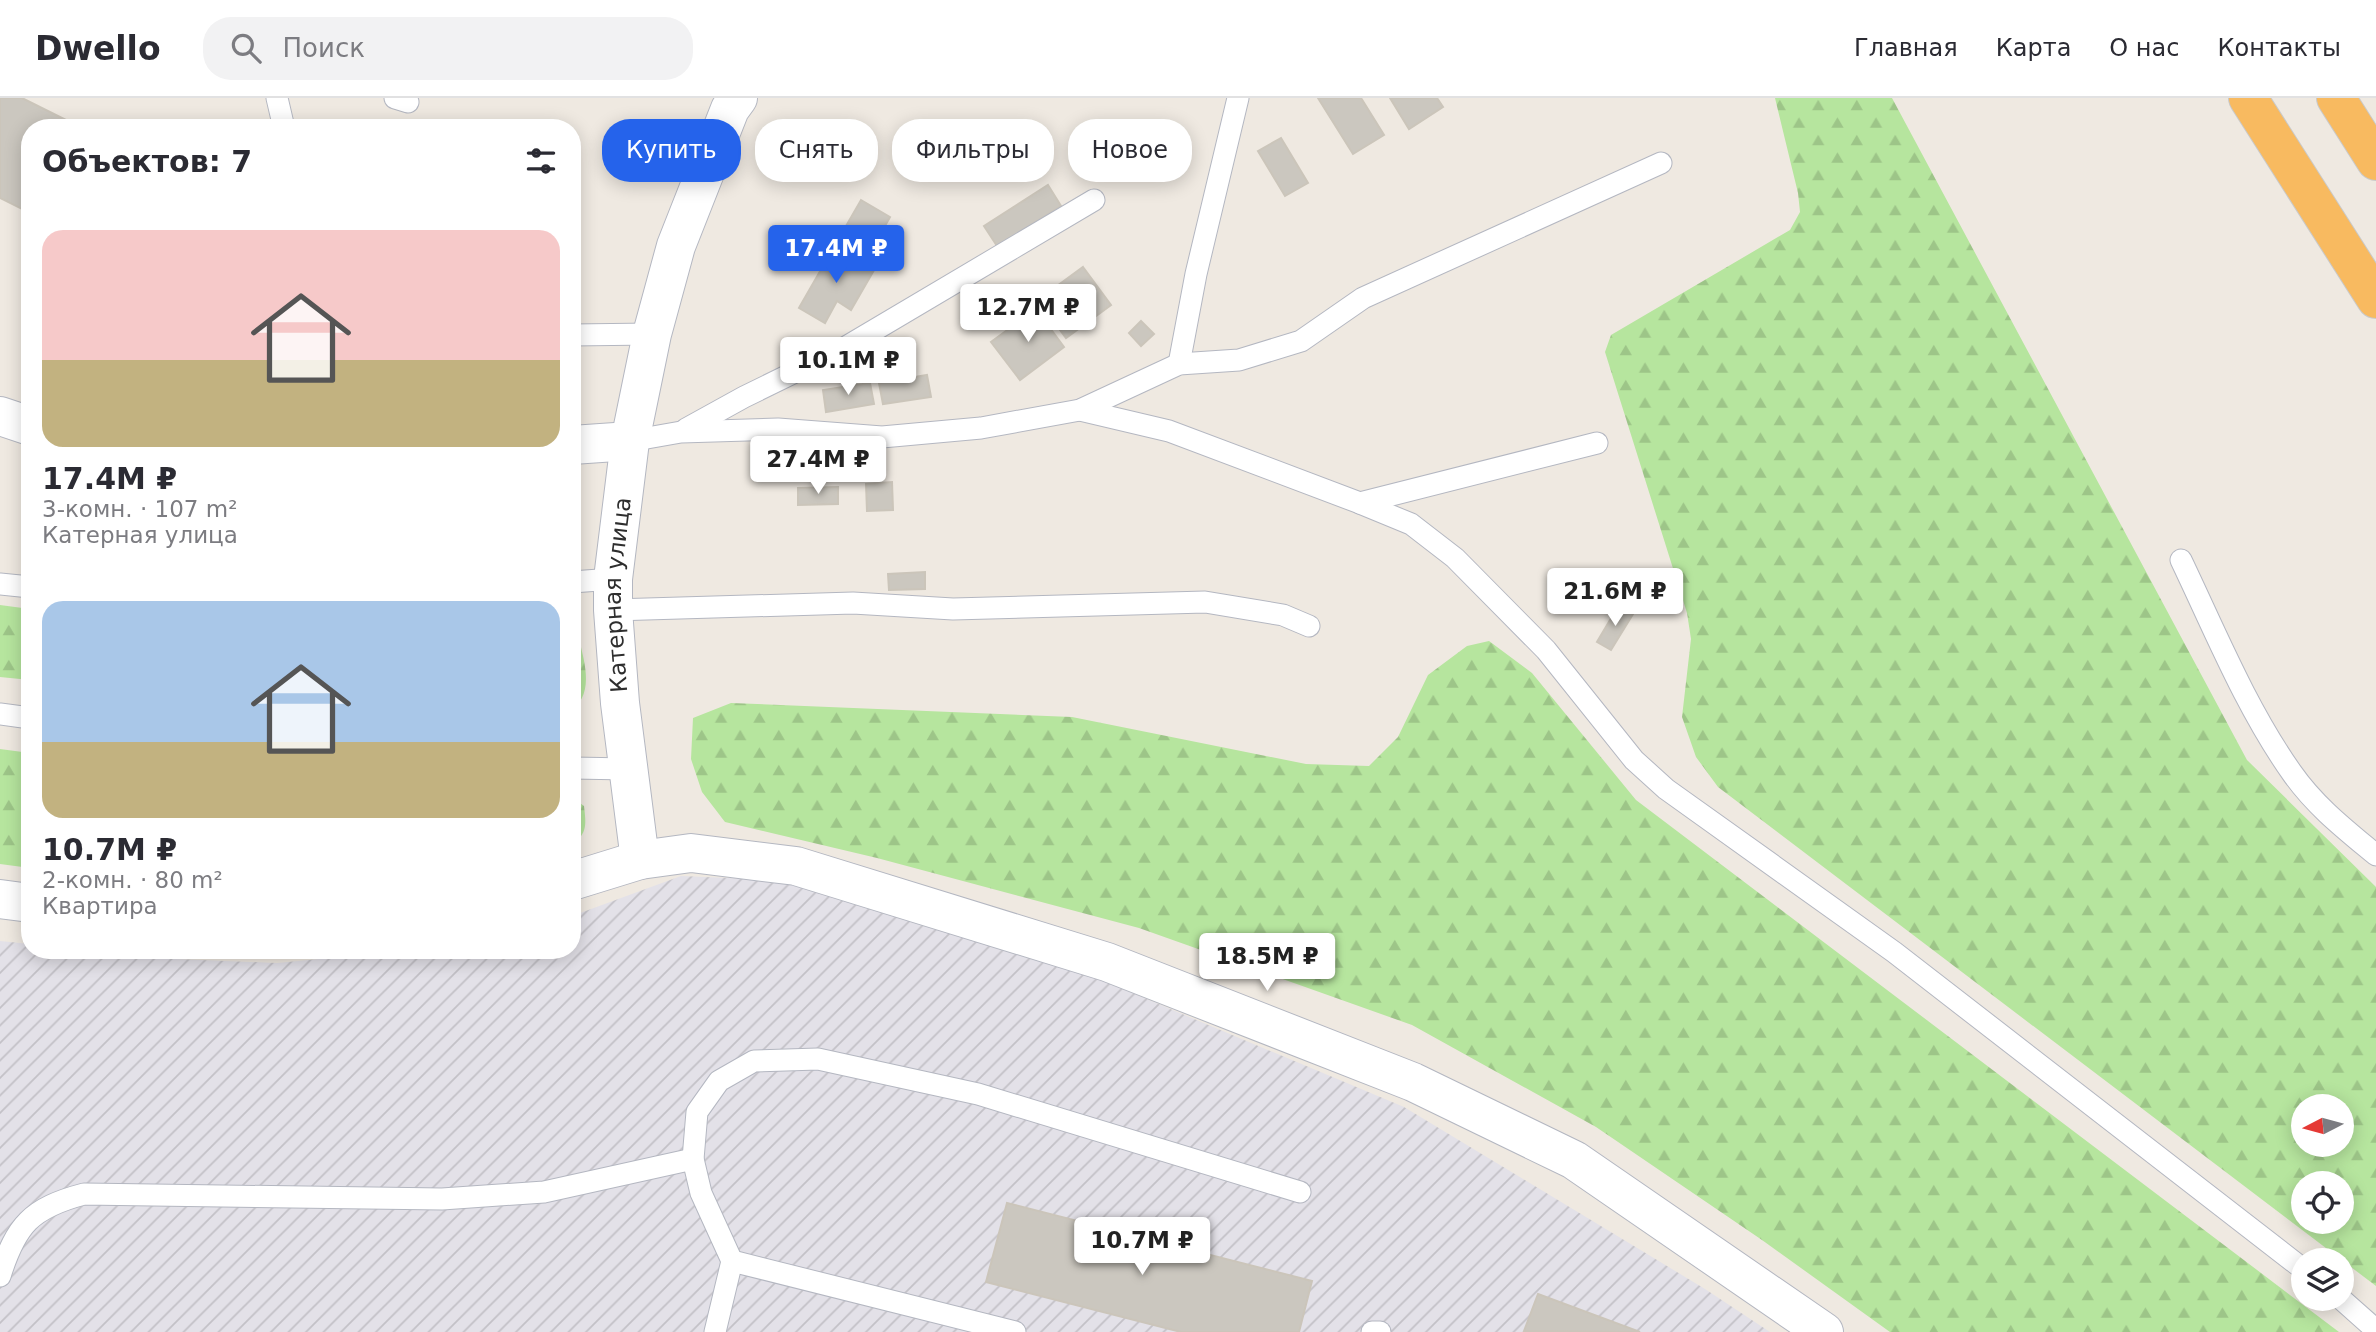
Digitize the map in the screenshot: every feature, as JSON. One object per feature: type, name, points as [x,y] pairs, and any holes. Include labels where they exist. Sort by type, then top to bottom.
[{"type":"highway","points":[[2248,98],[2376,299]]},
{"type":"highway","points":[[2336,98],[2376,161]]},
{"type":"street","name":"Катерная улица","points":[[640,860],[620,703],[613,594],[630,442],[652,334],[676,246],[730,109],[738,98]]},
{"type":"street","points":[[0,416],[21,423]]},
{"type":"street","points":[[581,445],[630,442]]},
{"type":"street","points":[[581,878],[640,860],[691,853],[796,866],[1107,962],[1413,1082],[1574,1160],[1824,1332]]},
{"type":"street","points":[[0,899],[21,902]]},
{"type":"lane","points":[[277,98],[282,119]]},
{"type":"lane","points":[[1179,364],[1196,274],[1238,98]]},
{"type":"lane","points":[[630,442],[681,432],[778,429],[882,437],[981,428],[1080,410],[1179,364],[1239,360],[1301,341],[1363,298],[1661,163]]},
{"type":"lane","points":[[681,432],[744,397],[846,347],[1094,200]]},
{"type":"lane","points":[[581,335],[652,334]]},
{"type":"lane","points":[[1080,410],[1169,431],[1411,524],[1455,558],[1546,650],[1634,760],[1666,789],[1894,951],[2291,1260]]},
{"type":"lane","points":[[1360,503],[1597,443]]},
{"type":"lane","points":[[2181,560],[2254,712],[2292,774],[2327,815],[2376,855]]},
{"type":"lane","points":[[0,584],[21,586]]},
{"type":"lane","points":[[581,585],[613,594],[953,609],[1205,602],[1283,615],[1308,626]]},
{"type":"lane","points":[[0,714],[21,717]]},
{"type":"lane","points":[[581,768],[629,769]]},
{"type":"lane","points":[[715,1332],[732,1261],[701,1193],[693,1159],[697,1112],[719,1081],[754,1061],[818,1059],[978,1094],[1300,1192]]},
{"type":"lane","points":[[0,1276],[8,1250],[29,1218],[61,1200],[84,1194],[442,1199],[544,1192],[693,1159]]},
{"type":"lane","points":[[732,1261],[1014,1332]]},
{"type":"lane","points":[[2354,1310],[2376,1330]]},
{"type":"lane","points":[[1372,1332],[1380,1332]]},
{"type":"shaded area","points":[[681,876],[800,881],[1106,982],[1404,1107],[1705,1289],[1770,1332],[0,1332],[0,941],[21,943],[21,959],[176,959],[277,963],[319,959],[581,959],[581,913]]},
{"type":"green space","points":[[1775,98],[1892,98],[2247,760],[2376,887],[2376,1286],[2354,1269],[2354,1248],[2326,1248],[2307,1234],[2354,1234],[2354,1171],[2291,1171],[2291,1222],[1718,787],[1696,757],[1682,717],[1691,639],[1687,613],[1605,352],[1611,335],[1790,230],[1800,212],[1798,193]]},
{"type":"green space","points":[[0,605],[21,608],[21,679],[0,677]]},
{"type":"green space","points":[[1489,641],[1532,673],[1636,800],[2291,1296],[2291,1311],[2311,1311],[2339,1332],[1890,1332],[1762,1240],[1596,1127],[1412,1025],[1139,928],[877,858],[725,822],[702,792],[691,759],[693,718],[731,703],[1072,717],[1306,764],[1369,766],[1398,737],[1428,675],[1467,646]]},
{"type":"green space","points":[[581,646],[586,674],[581,699]]},
{"type":"green space","points":[[0,749],[21,752],[21,867],[0,864]]},
{"type":"green space","points":[[581,804],[584,806],[581,836]]},
{"type":"building","points":[[0,98],[22,98],[64,119],[21,119],[21,208],[0,198]]},
{"type":"building","points":[[1318,98],[1361,98],[1384,135],[1353,154]]},
{"type":"building","points":[[1390,98],[1437,98],[1443,107],[1409,129]]},
{"type":"building","points":[[1281,138],[1308,183],[1285,196],[1258,151]]},
{"type":"building","points":[[1048,185],[1061,206],[997,246],[984,226]]},
{"type":"building","points":[[861,200],[890,217],[863,264],[834,247]]},
{"type":"building","points":[[834,247],[874,270],[851,310],[837,301],[825,323],[799,308]]},
{"type":"building","points":[[1083,267],[1111,305],[1066,338],[1038,300]]},
{"type":"building","points":[[1036,309],[1064,347],[1020,380],[991,342]]},
{"type":"building","points":[[1141,321],[1154,334],[1141,346],[1129,333]]},
{"type":"building","points":[[927,375],[931,397],[883,404],[879,383]]},
{"type":"building","points":[[870,383],[874,404],[826,412],[823,390]]},
{"type":"building","points":[[892,482],[893,510],[867,511],[866,484]]},
{"type":"building","points":[[838,487],[838,504],[798,505],[798,488]]},
{"type":"building","points":[[925,572],[925,589],[889,590],[888,574]]},
{"type":"building","points":[[1619,605],[1633,614],[1611,650],[1597,642]]},
{"type":"building","points":[[1007,1203],[1312,1281],[1299,1332],[1181,1332],[986,1282]]},
{"type":"building","points":[[1538,1294],[1640,1332],[1524,1331]]}]
